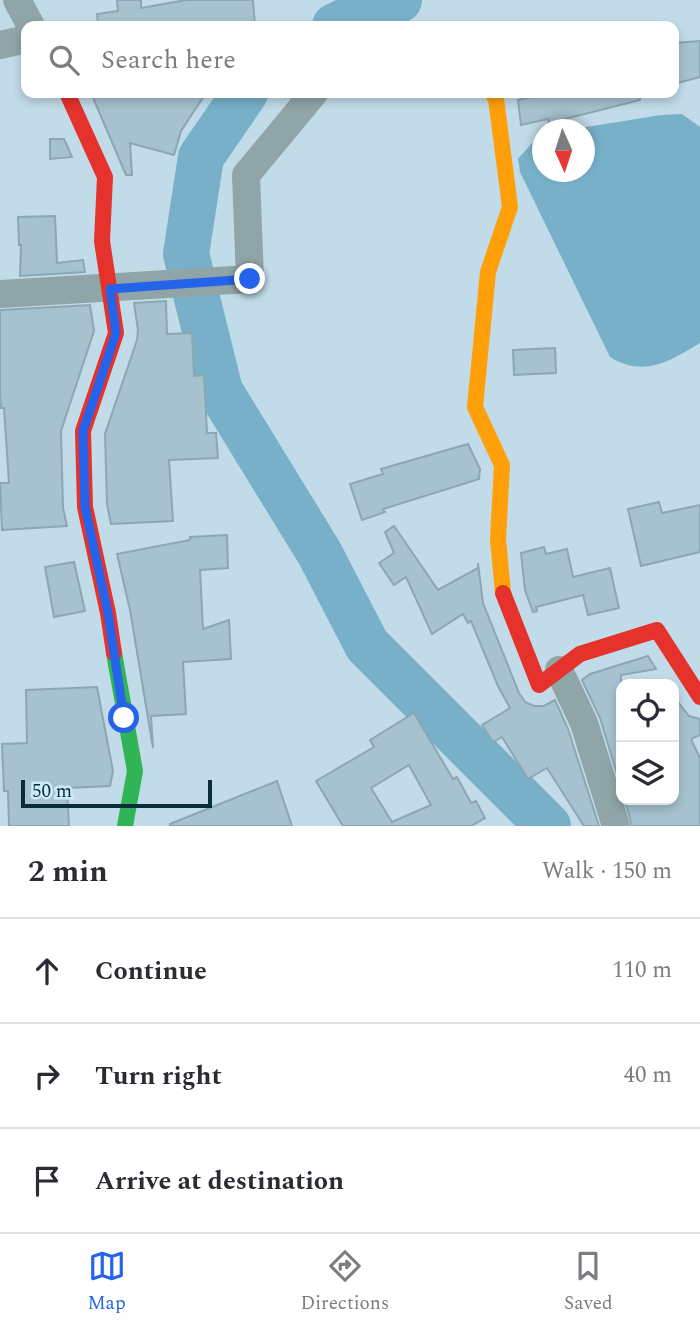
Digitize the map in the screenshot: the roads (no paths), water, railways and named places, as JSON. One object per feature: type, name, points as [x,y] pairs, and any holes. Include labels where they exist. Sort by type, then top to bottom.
[{"type":"street","points":[[16,0],[28,21]]},
{"type":"street","points":[[0,45],[21,40]]},
{"type":"street","points":[[69,98],[105,177],[102,241],[119,288],[116,333],[83,431],[85,507],[108,613],[135,771],[125,826]]},
{"type":"street","points":[[0,294],[250,279],[246,175],[310,98]]},
{"type":"street","points":[[495,98],[510,207],[488,272],[475,407],[502,465],[498,539],[503,595],[539,685],[580,654],[657,630],[700,697]]},
{"type":"street","points":[[559,670],[584,723],[616,826]]},
{"type":"water","points":[[682,114],[700,127],[700,343],[656,365],[634,366],[610,357],[520,172],[518,159],[532,143],[532,182],[595,182],[595,126]]},
{"type":"waterway","points":[[346,21],[377,6],[399,0]]},
{"type":"waterway","points":[[242,98],[201,157],[186,254],[220,391],[320,554],[367,645],[548,826]]}]
